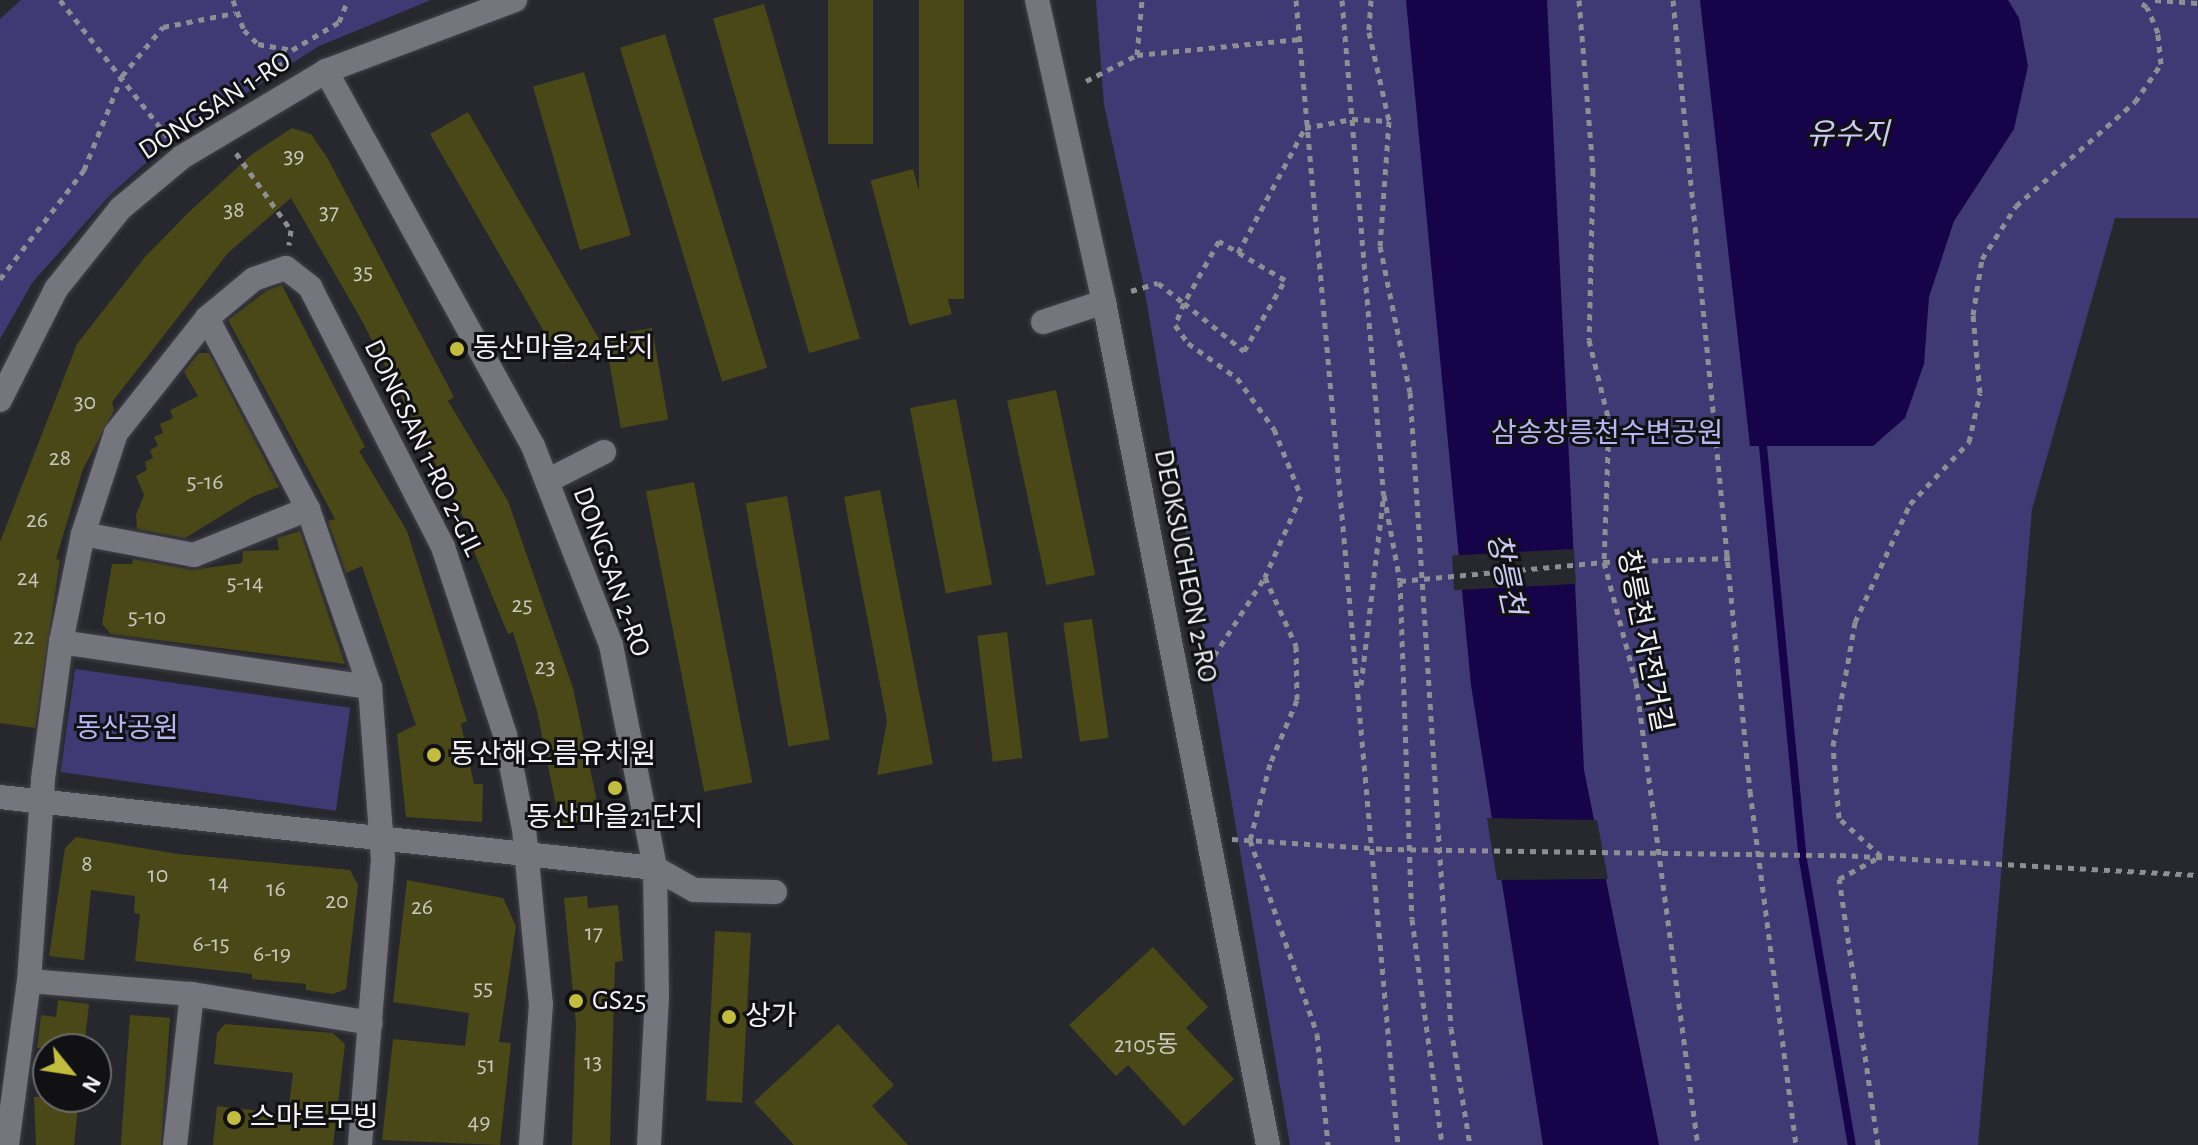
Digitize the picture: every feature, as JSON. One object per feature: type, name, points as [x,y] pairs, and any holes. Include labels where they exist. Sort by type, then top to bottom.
[{"type":"street","name":"DONGSAN 1-RO","points":[[0,400],[56,289],[121,208],[182,157],[326,71],[515,0]]},
{"type":"street","name":"DEOKSUCHEON 2-RO","points":[[1037,0],[1104,302],[1268,1145]]},
{"type":"street","name":"DONGSAN 2-RO","points":[[326,71],[533,446],[611,645],[655,868],[657,997],[649,1145]]},
{"type":"street","points":[[7,1145],[29,981],[41,801],[61,642],[83,534],[116,433],[207,318],[254,279],[286,268]]},
{"type":"street","name":"DONGSAN 1-RO 2-GIL","points":[[286,268],[310,287],[443,547],[505,735],[524,855],[541,1004],[531,1145]]},
{"type":"street","points":[[1043,322],[1104,302]]},
{"type":"street","points":[[207,318],[308,509],[370,687],[384,842],[360,1145]]},
{"type":"street","points":[[547,481],[604,452]]},
{"type":"street","points":[[83,534],[194,555],[308,509]]},
{"type":"street","points":[[61,642],[370,687]]},
{"type":"street","points":[[0,797],[384,842],[655,868],[694,890],[775,892]]},
{"type":"street","points":[[29,981],[192,994],[371,1023]]},
{"type":"street","points":[[175,1145],[192,994]]},
{"type":"path","points":[[60,0],[174,146]]},
{"type":"path","points":[[233,0],[235,13],[258,44],[275,50],[311,43],[339,22],[348,0]]},
{"type":"path","points":[[1137,55],[1142,0]]},
{"type":"path","points":[[1296,0],[1398,1145]]},
{"type":"path","points":[[1342,0],[1384,495],[1400,581],[1412,919],[1442,1145]]},
{"type":"path","points":[[1371,0],[1369,32],[1389,121],[1380,246],[1410,392],[1451,1028],[1470,1145]]},
{"type":"path","name":"창릉천 자전거길","points":[[1579,0],[1593,170],[1589,340],[1609,421],[1604,562],[1636,682],[1698,1145]]},
{"type":"path","points":[[1673,0],[1762,899],[1796,1145]]},
{"type":"path","points":[[1881,856],[1839,818],[1833,746],[1855,622],[1910,504],[1969,442],[1980,393],[1973,315],[1982,259],[2016,206],[2135,102],[2161,64],[2158,33],[2147,7],[2137,0]]},
{"type":"path","points":[[2155,0],[2198,3]]},
{"type":"path","points":[[0,279],[84,170],[122,76],[163,27],[235,13]]},
{"type":"path","points":[[339,22],[350,32]]},
{"type":"path","points":[[1086,81],[1137,55],[1300,39]]},
{"type":"path","points":[[275,50],[285,76]]},
{"type":"path","points":[[1305,128],[1352,119],[1389,121]]},
{"type":"path","points":[[1238,253],[1305,128]]},
{"type":"path","points":[[234,149],[291,230],[286,268]]},
{"type":"path","points":[[1131,291],[1158,283],[1184,303],[1244,351],[1285,280],[1219,241],[1184,303],[1175,325],[1188,343],[1237,378],[1274,429],[1301,496],[1265,576],[1198,680]]},
{"type":"path","points":[[1359,696],[1384,495]]},
{"type":"path","points":[[1400,581],[1421,576],[1444,580],[1604,562],[1730,558]]},
{"type":"path","points":[[1265,576],[1296,646],[1297,700],[1270,764],[1250,840],[1317,1034],[1328,1145]]},
{"type":"path","points":[[1226,839],[1386,849],[1881,856],[2198,875]]},
{"type":"path","points":[[1878,1145],[1839,879],[1881,856]]},
{"type":"green space","points":[[21,0],[431,0],[319,46],[171,141],[110,195],[32,283],[0,339],[0,19]]},
{"type":"green space","name":"삼송창릉천수변공원","points":[[1096,0],[2198,0],[2198,218],[2115,218],[2032,509],[1978,1145],[1290,1145],[1144,287],[1104,105]]},
{"type":"green space","name":"동산공원","points":[[75,669],[350,708],[336,811],[61,772]]},
{"type":"water","name":"창릉천","points":[[1406,0],[1547,0],[1584,770],[1659,1145],[1543,1145],[1471,685]]},
{"type":"water","name":"유수지","points":[[1700,0],[2008,0],[2019,18],[2028,66],[2014,129],[1954,221],[1929,297],[1924,364],[1905,418],[1873,446],[1750,446]]},
{"type":"pier","points":[[1574,549],[1576,584],[1454,590],[1452,555]]},
{"type":"pier","points":[[1487,818],[1597,820],[1608,879],[1497,880]]},
{"type":"building","points":[[828,0],[873,0],[873,144],[828,144]]},
{"type":"building","points":[[919,0],[964,0],[964,299],[919,299]]},
{"type":"building","points":[[764,4],[860,339],[809,353],[713,19]]},
{"type":"building","points":[[665,34],[767,368],[722,381],[620,48]]},
{"type":"building","points":[[584,72],[631,235],[580,250],[533,87]]},
{"type":"building","points":[[468,112],[600,341],[562,363],[430,134]]},
{"type":"building","points":[[292,128],[311,134],[328,159],[454,397],[448,401],[508,501],[573,688],[600,816],[560,825],[537,711],[513,632],[508,634],[470,542],[475,540],[361,319],[291,198],[228,253],[112,402],[114,410],[83,469],[56,559],[60,560],[35,728],[0,723],[0,542],[77,344],[145,257],[189,212],[251,155]]},
{"type":"building","points":[[913,169],[952,314],[909,325],[870,180]]},
{"type":"building","points":[[282,285],[365,447],[359,451],[407,531],[467,721],[461,724],[474,784],[483,784],[482,822],[406,817],[397,734],[416,725],[362,566],[346,573],[328,521],[335,519],[228,320],[266,291]]},
{"type":"building","points":[[652,328],[668,420],[621,428],[605,336]]},
{"type":"building","points":[[199,353],[209,353],[279,487],[254,496],[185,538],[137,529],[136,515],[144,495],[136,476],[147,470],[145,462],[153,458],[150,450],[158,446],[154,437],[163,433],[160,424],[173,418],[170,410],[198,396],[184,372]]},
{"type":"building","points":[[1056,390],[1095,575],[1046,585],[1007,400]]},
{"type":"building","points":[[956,399],[992,585],[946,593],[910,408]]},
{"type":"building","points":[[694,482],[752,782],[704,792],[646,491]]},
{"type":"building","points":[[880,490],[933,764],[877,775],[887,721],[844,497]]},
{"type":"building","points":[[787,496],[830,739],[789,747],[746,503]]},
{"type":"building","points":[[300,531],[345,664],[111,634],[102,624],[112,564],[132,564],[133,559],[192,570],[242,563],[243,551],[279,550],[277,538]]},
{"type":"building","points":[[1092,619],[1109,738],[1080,742],[1063,623]]},
{"type":"building","points":[[1007,632],[1022,758],[993,762],[977,636]]},
{"type":"building","points":[[76,837],[178,854],[350,870],[358,885],[346,989],[333,994],[306,990],[306,984],[252,979],[252,974],[135,961],[140,914],[134,913],[135,896],[91,890],[84,960],[49,956],[65,848]]},
{"type":"building","points":[[407,880],[503,898],[516,926],[499,1042],[511,1043],[500,1145],[382,1140],[393,1039],[465,1046],[469,1013],[393,1002]]},
{"type":"building","points":[[587,896],[588,908],[618,905],[623,961],[615,962],[610,1145],[572,1145],[576,1024],[564,898]]},
{"type":"building","name":"상가","points":[[715,931],[751,933],[742,1103],[706,1101]]},
{"type":"building","points":[[1153,947],[1208,1007],[1186,1028],[1234,1079],[1184,1126],[1128,1065],[1116,1076],[1069,1025]]},
{"type":"building","points":[[58,1000],[89,1004],[86,1033],[39,1033],[41,1015],[56,1017]]},
{"type":"building","points":[[130,1015],[170,1018],[161,1145],[121,1145]]},
{"type":"building","points":[[225,1024],[333,1033],[345,1044],[333,1145],[213,1145],[217,1106],[288,1114],[293,1073],[214,1064],[217,1033]]},
{"type":"building","points":[[838,1024],[894,1085],[872,1106],[908,1145],[794,1145],[754,1102]]},
{"type":"building","points":[[35,1113],[77,1113],[74,1145],[36,1145]]},
{"type":"waterway","points":[[1762,436],[1802,854],[1852,1145]]},
{"type":"place","name":"동산마을24단지","points":[[457,349]]},
{"type":"place","name":"동산해오름유치원","points":[[434,755]]},
{"type":"place","name":"동산마을21단지","points":[[615,788]]},
{"type":"place","name":"GS25","points":[[576,1001]]},
{"type":"place","name":"상가","points":[[729,1017]]},
{"type":"place","name":"스마트무빙","points":[[234,1118]]}]
